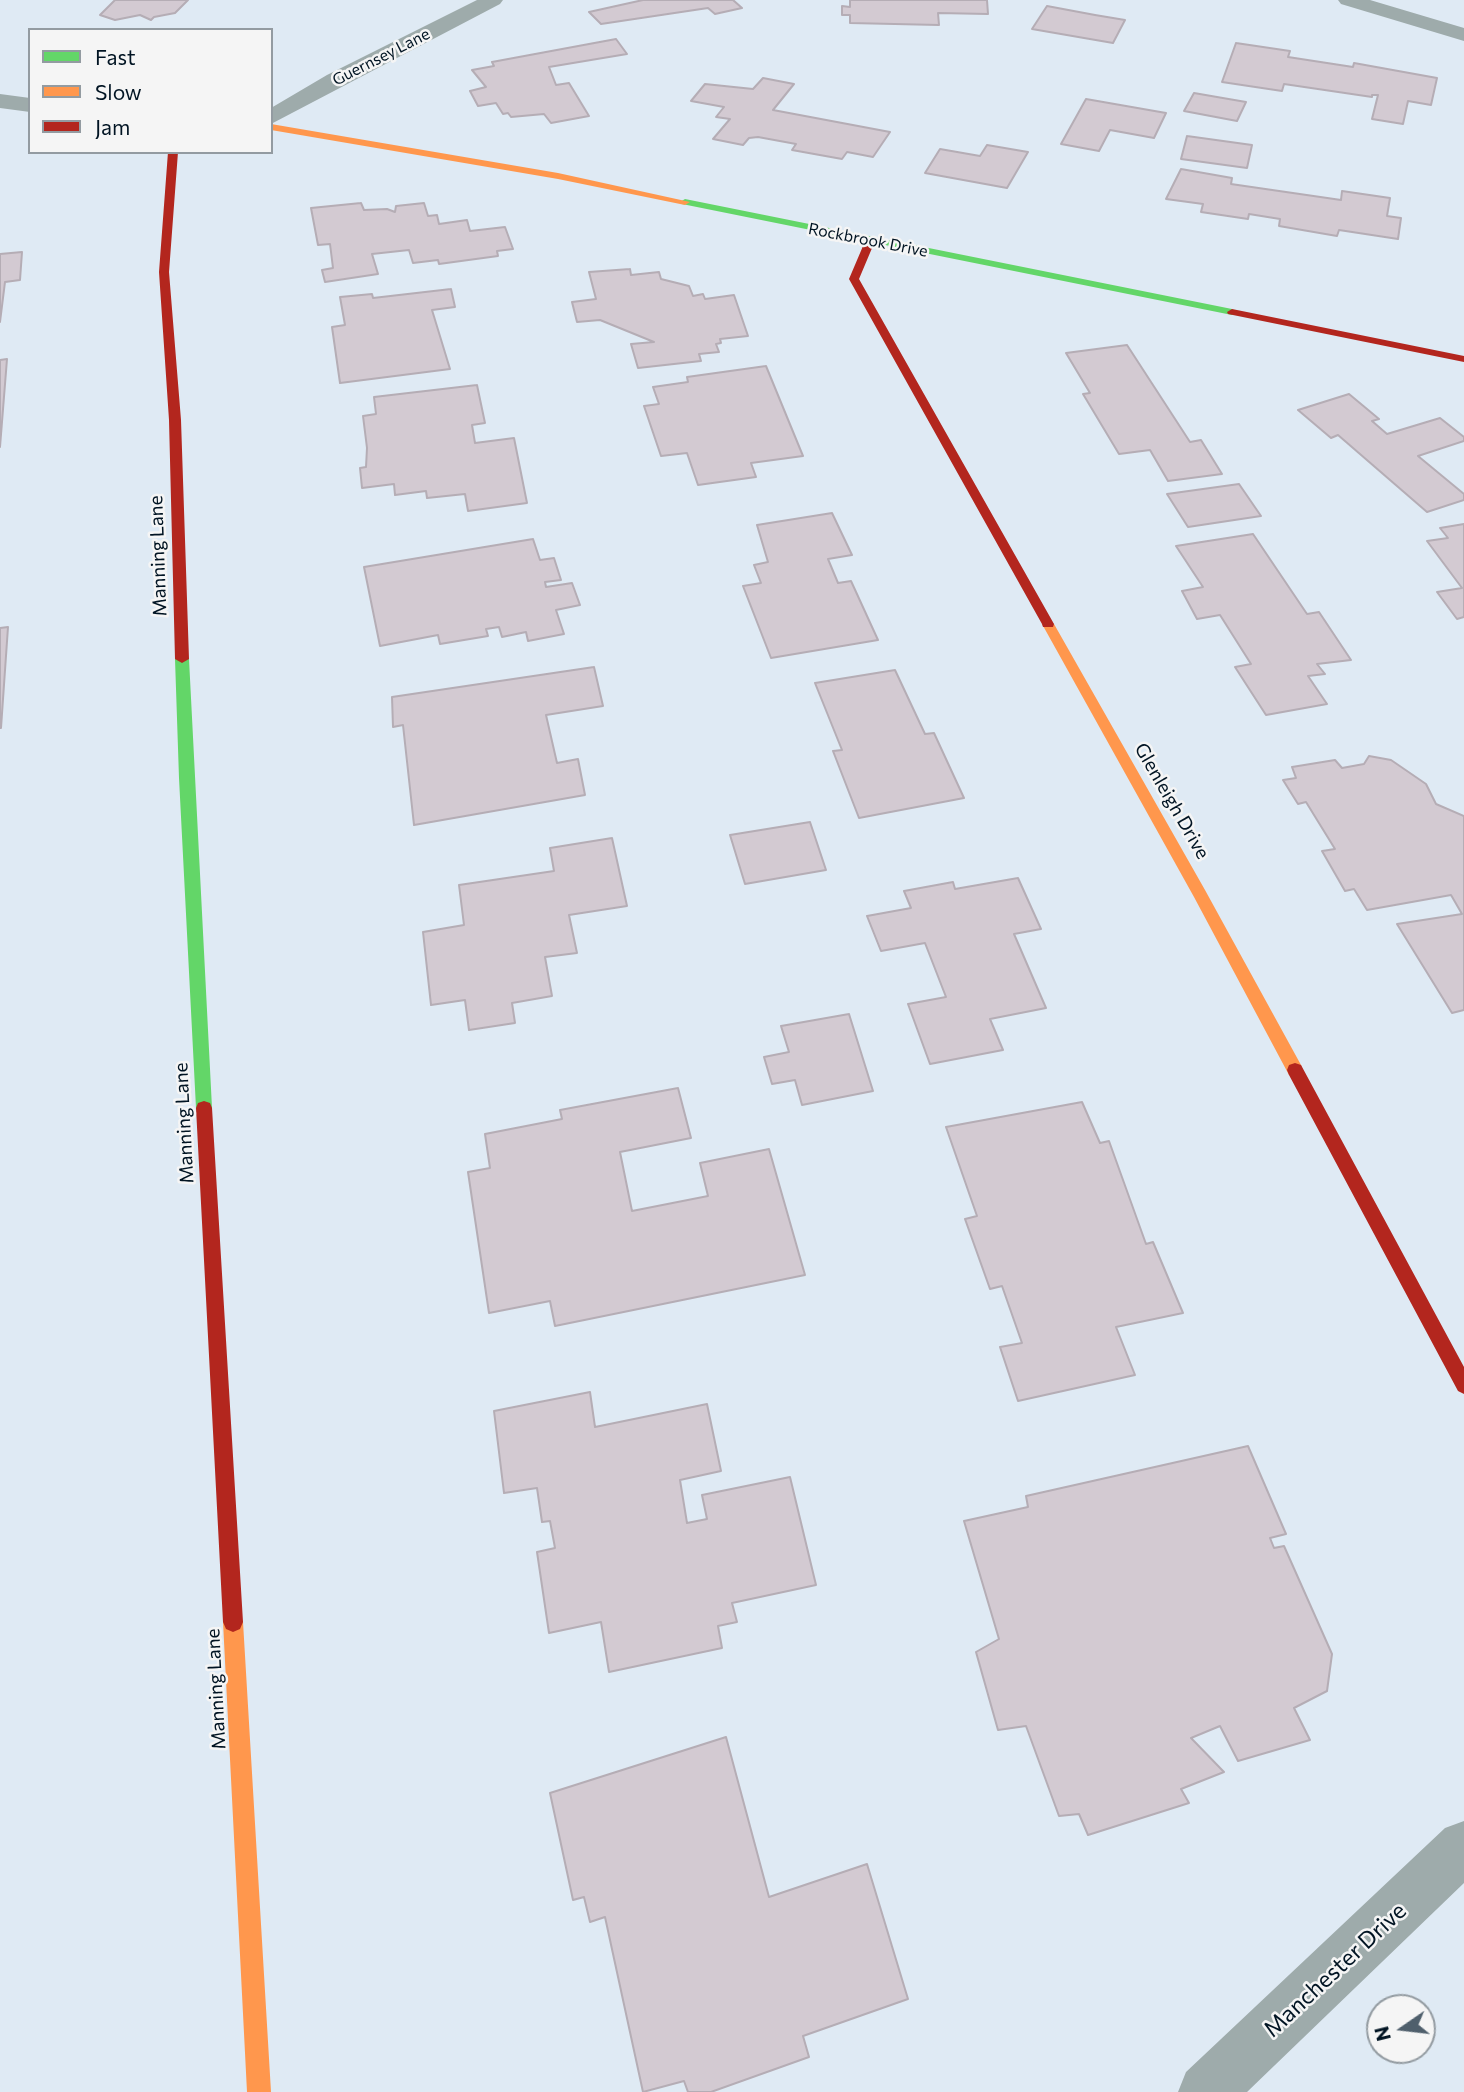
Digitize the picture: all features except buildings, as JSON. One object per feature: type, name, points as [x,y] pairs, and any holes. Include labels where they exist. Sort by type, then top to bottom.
[{"type":"street","name":"Guernsey Lane","points":[[273,116],[335,80],[493,0]]},
{"type":"street","points":[[1348,0],[1464,35]]},
{"type":"street","points":[[0,101],[28,105]]},
{"type":"street","name":"Rockbrook Drive","points":[[273,127],[558,176],[1464,359]]},
{"type":"street","name":"Manning Lane","points":[[173,154],[164,272],[175,420],[186,778],[259,2092]]},
{"type":"street","name":"Glenleigh Drive","points":[[870,241],[854,279],[1200,894],[1464,1385]]},
{"type":"street","name":"Manchester Drive","points":[[1206,2092],[1464,1847]]},
{"type":"traffic: fast","points":[[685,202],[1232,312]]},
{"type":"traffic: fast","points":[[182,659],[204,1108]]},
{"type":"traffic: slow","points":[[273,127],[558,176],[685,202]]},
{"type":"traffic: slow","points":[[1048,624],[1200,894],[1295,1070]]},
{"type":"traffic: slow","points":[[233,1622],[259,2092]]},
{"type":"traffic: jam","points":[[173,154],[164,272],[175,420],[182,659]]},
{"type":"traffic: jam","points":[[870,241],[854,279],[1048,624]]},
{"type":"traffic: jam","points":[[1232,312],[1464,359]]},
{"type":"traffic: jam","points":[[1295,1070],[1464,1385]]},
{"type":"traffic: jam","points":[[204,1108],[233,1622]]}]
